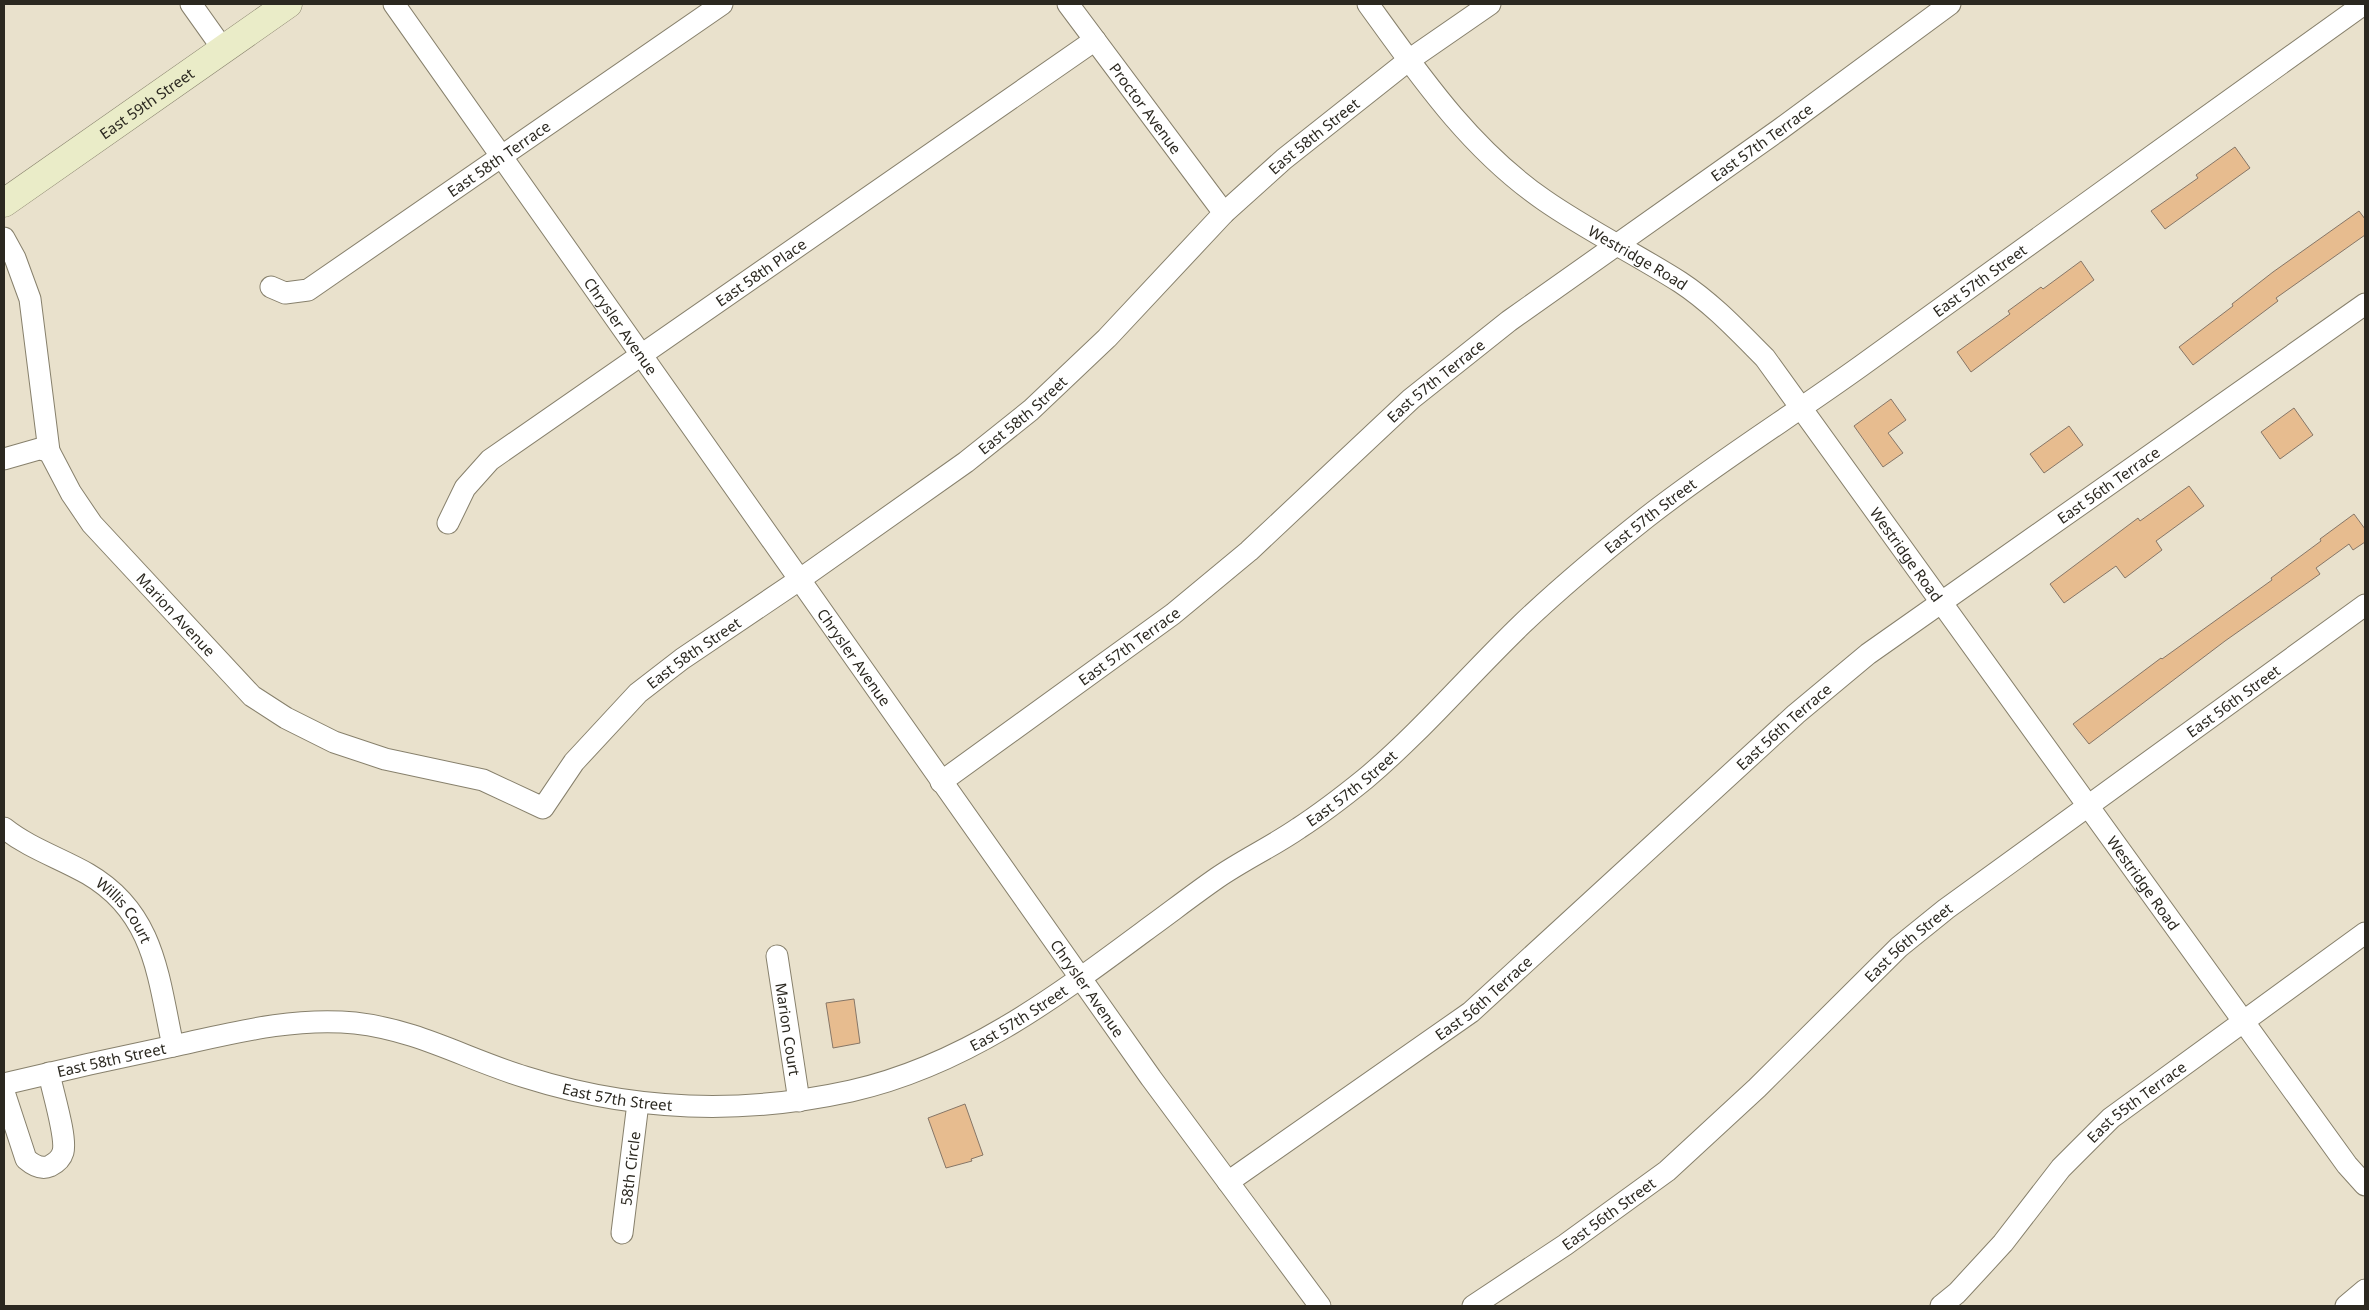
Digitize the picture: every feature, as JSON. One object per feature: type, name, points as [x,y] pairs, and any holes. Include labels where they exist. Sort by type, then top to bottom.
[{"type":"street","points":[[191,4],[224,49]]},
{"type":"street","name":"East 59th Street","points":[[4,203],[288,4]]},
{"type":"street","name":"Chrysler Avenue","points":[[394,4],[941,782],[1228,1182],[1320,1306]]},
{"type":"street","name":"East 58th Terrace","points":[[271,287],[285,294],[308,290],[722,4]]},
{"type":"street","name":"Proctor Avenue","points":[[1068,4],[1224,213]]},
{"type":"street","name":"Westridge Road","points":[[1368,4],[1454,120],[1496,163],[1544,200],[1681,283],[1726,318],[1765,358],[2242,1021],[2347,1165],[2365,1185]]},
{"type":"street","name":"East 58th Street","points":[[543,808],[574,762],[638,693],[682,659],[799,580],[966,462],[1031,410],[1107,338],[1224,213],[1284,159],[1409,60],[1490,4]]},
{"type":"street","name":"East 57th Terrace","points":[[941,782],[1173,614],[1249,550],[1411,399],[1509,321],[1779,130],[1950,4]]},
{"type":"street","name":"East 57th Street","points":[[173,1046],[284,1024],[319,1021],[354,1023],[423,1037],[520,1076],[571,1090],[638,1103],[699,1108],[761,1106],[799,1101],[860,1089],[926,1066],[975,1045],[1021,1019],[1081,978],[1219,877],[1300,828],[1363,781],[1422,728],[1520,626],[1586,566],[1656,510],[1802,408],[2364,4]]},
{"type":"street","name":"East 58th Place","points":[[448,523],[465,488],[490,460],[1095,40]]},
{"type":"street","name":"Marion Avenue","points":[[4,238],[15,258],[30,300],[49,451],[71,493],[92,524],[252,696],[286,718],[334,742],[385,758],[483,780],[543,808]]},
{"type":"street","name":"East 56th Terrace","points":[[1228,1182],[1471,1012],[1796,714],[1868,654],[1942,604],[2365,304]]},
{"type":"street","points":[[4,459],[39,449],[49,451]]},
{"type":"street","name":"East 56th Street","points":[[1473,1306],[1566,1246],[1666,1171],[1757,1088],[1899,947],[1946,908],[2089,807],[2365,605]]},
{"type":"street","name":"Willis Court","points":[[4,828],[15,837],[109,888],[132,912],[146,935],[154,960],[173,1046]]},
{"type":"street","name":"East 55th Terrace","points":[[1941,1306],[1957,1293],[2003,1242],[2062,1168],[2111,1118],[2365,933]]},
{"type":"street","name":"Marion Court","points":[[777,956],[799,1101]]},
{"type":"street","name":"East 58th Street","points":[[4,1084],[173,1046]]},
{"type":"street","name":"East 58th Street","points":[[4,1092],[26,1159],[33,1165],[48,1167],[56,1163],[61,1157],[64,1142],[49,1073]]},
{"type":"street","name":"58th Circle","points":[[622,1233],[638,1103]]},
{"type":"street","points":[[2346,1306],[2365,1290]]},
{"type":"building","points":[[2235,147],[2250,168],[2165,229],[2151,211],[2198,178],[2196,175]]},
{"type":"building","points":[[2359,211],[2365,219],[2365,235],[2276,298],[2278,301],[2193,365],[2179,347],[2233,306],[2232,304],[2273,272]]},
{"type":"building","points":[[2081,261],[2094,280],[1971,372],[1957,352],[2010,314],[2008,311],[2041,287],[2043,289]]},
{"type":"building","points":[[1891,399],[1906,420],[1888,433],[1903,453],[1883,467],[1854,426]]},
{"type":"building","points":[[2294,408],[2313,435],[2280,459],[2261,432]]},
{"type":"building","points":[[2069,426],[2083,445],[2044,473],[2030,454]]},
{"type":"building","points":[[2189,486],[2204,506],[2156,541],[2162,550],[2125,578],[2116,566],[2064,603],[2050,584],[2138,518],[2140,521]]},
{"type":"building","points":[[2354,514],[2365,529],[2365,542],[2353,550],[2349,544],[2316,568],[2320,574],[2225,641],[2089,744],[2073,724],[2161,658],[2272,580],[2271,578]]},
{"type":"building","points":[[854,999],[860,1043],[833,1048],[826,1003]]},
{"type":"building","points":[[965,1104],[983,1155],[971,1159],[972,1161],[946,1168],[928,1118]]}]
